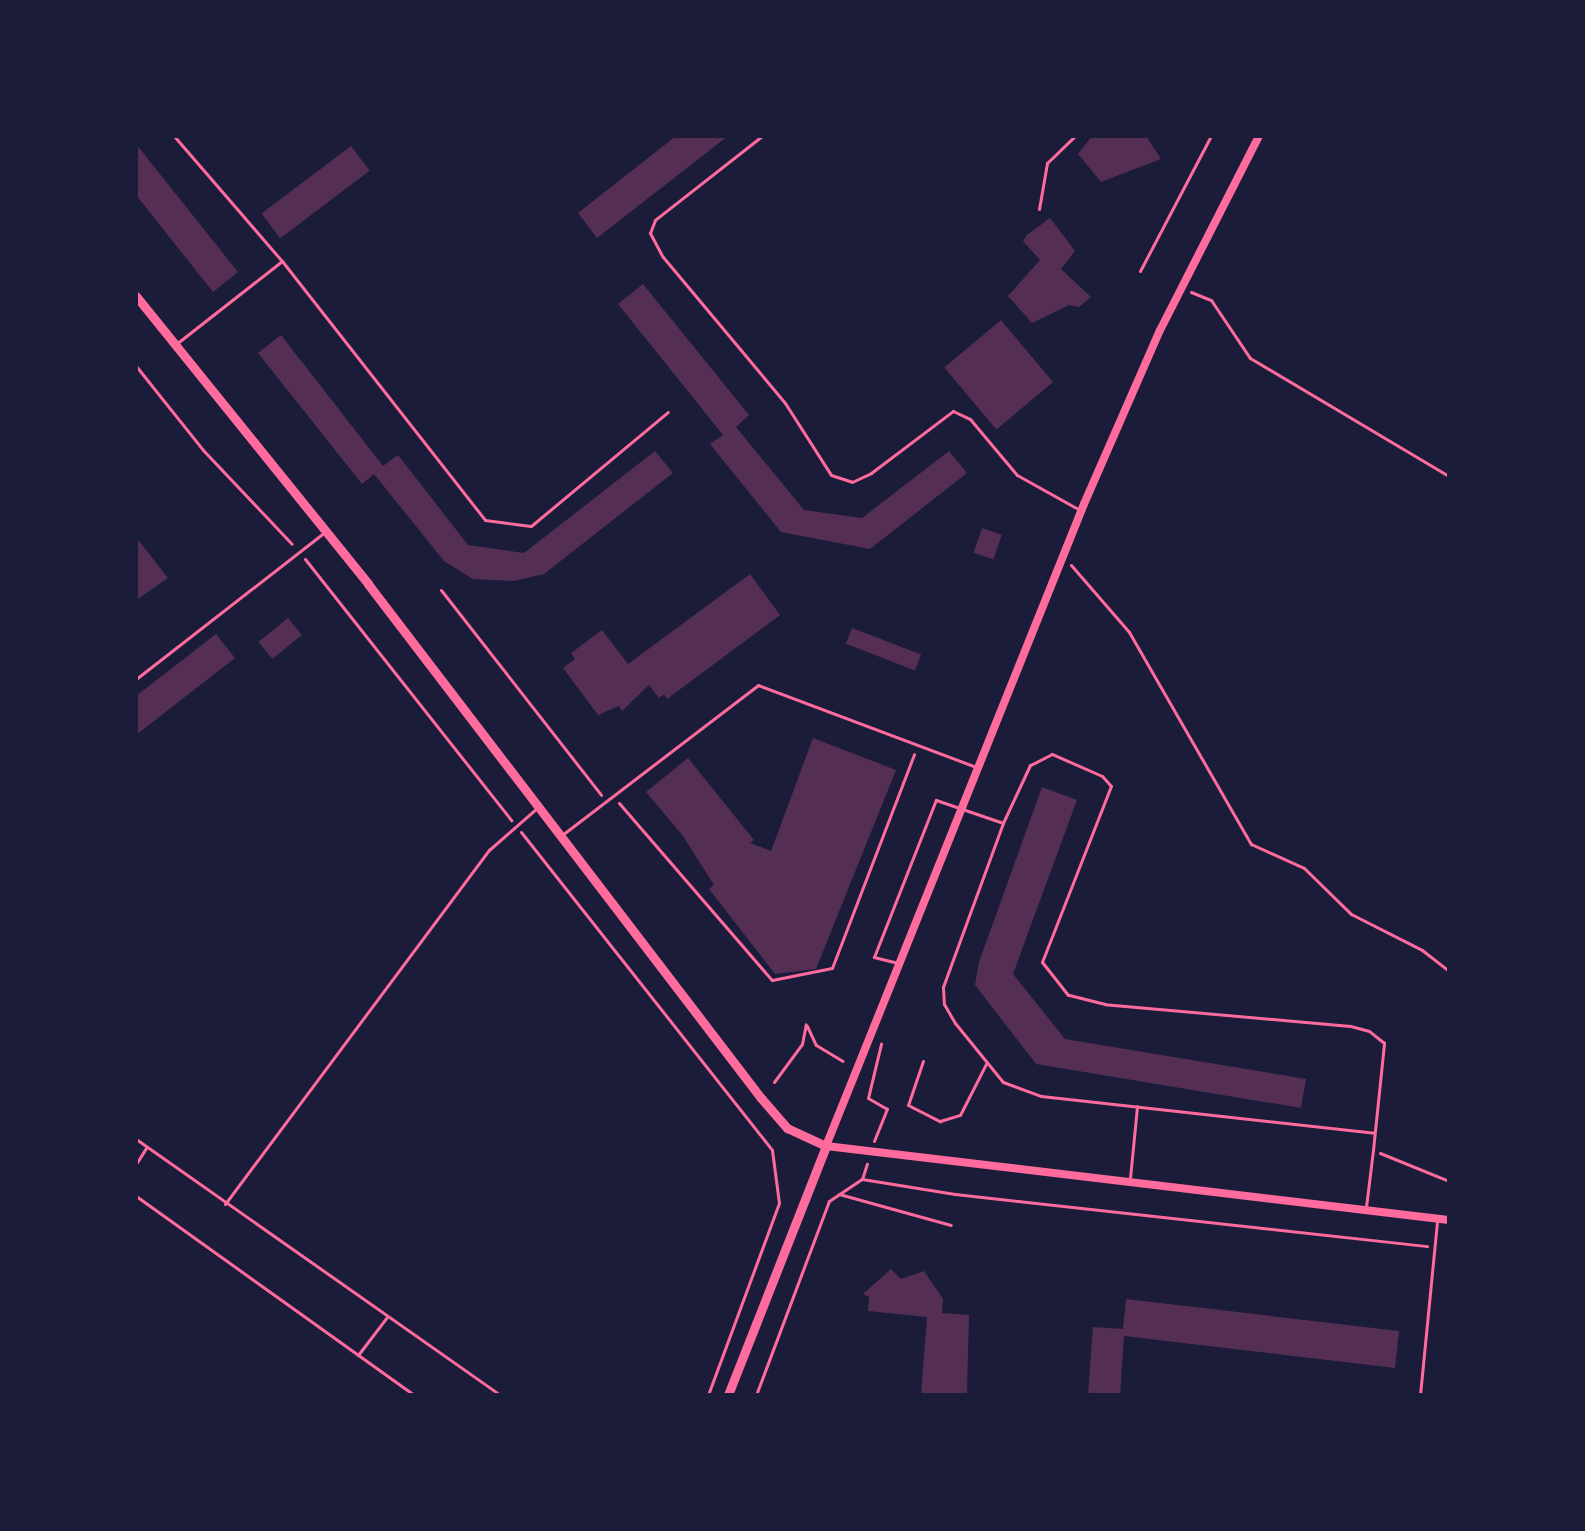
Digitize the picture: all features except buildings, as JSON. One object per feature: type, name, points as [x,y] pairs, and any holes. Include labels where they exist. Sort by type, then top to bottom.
[{"type":"main road","points":[[136,296],[325,531],[761,1098],[787,1128],[826,1146],[728,1395]]},
{"type":"street","points":[[1259,136],[1181,288],[1081,511],[826,1146],[1449,1220]]},
{"type":"lane","points":[[174,136],[282,261],[485,520],[531,526],[668,412]]},
{"type":"lane","points":[[762,136],[655,220],[650,233],[663,257],[785,403],[831,475],[852,482],[871,473],[953,411],[970,419],[1017,475],[1081,511]]},
{"type":"lane","points":[[1039,209],[1047,163],[1075,136]]},
{"type":"lane","points":[[1140,271],[1211,136]]},
{"type":"lane","points":[[175,345],[282,261]]},
{"type":"lane","points":[[136,679],[325,531]]},
{"type":"lane","points":[[559,837],[758,685],[976,767]]},
{"type":"lane","points":[[1366,1210],[1384,1043],[1369,1031],[1080,1000],[1045,970],[1046,946],[1109,802],[1111,786],[1102,776],[1043,755],[1030,765],[1003,823],[943,987],[944,1004],[955,1023],[1003,1082],[1018,1090],[1374,1133]]},
{"type":"lane","points":[[898,963],[874,957],[936,800],[1003,823]]},
{"type":"lane","points":[[225,1204],[489,850],[537,808]]},
{"type":"lane","points":[[923,1061],[908,1105],[940,1121],[960,1115],[987,1062]]},
{"type":"lane","points":[[1130,1182],[1137,1106]]},
{"type":"lane","points":[[136,1139],[500,1395]]},
{"type":"lane","points":[[136,1164],[146,1148]]},
{"type":"lane","points":[[136,1196],[414,1395]]},
{"type":"lane","points":[[1420,1395],[1437,1219]]},
{"type":"lane","points":[[358,1355],[388,1316]]},
{"type":"path","points":[[1181,288],[1211,300],[1236,345],[1250,358],[1449,476]]},
{"type":"path","points":[[136,366],[203,450],[300,552],[772,1150],[779,1203],[772,1232],[708,1395]]},
{"type":"path","points":[[1062,559],[1080,571],[1129,632],[1251,844],[1304,868],[1351,914],[1422,950],[1449,971]]},
{"type":"path","points":[[441,590],[607,799],[624,804],[772,980],[832,968],[918,745]]},
{"type":"path","points":[[774,1082],[802,1044],[806,1024],[816,1045],[843,1061]]},
{"type":"path","points":[[756,1395],[829,1201],[862,1179],[887,1109],[868,1098],[882,1043]]},
{"type":"path","points":[[1373,1150],[1449,1181]]},
{"type":"path","points":[[862,1179],[955,1194],[1434,1247]]},
{"type":"path","points":[[839,1194],[951,1225]]}]
